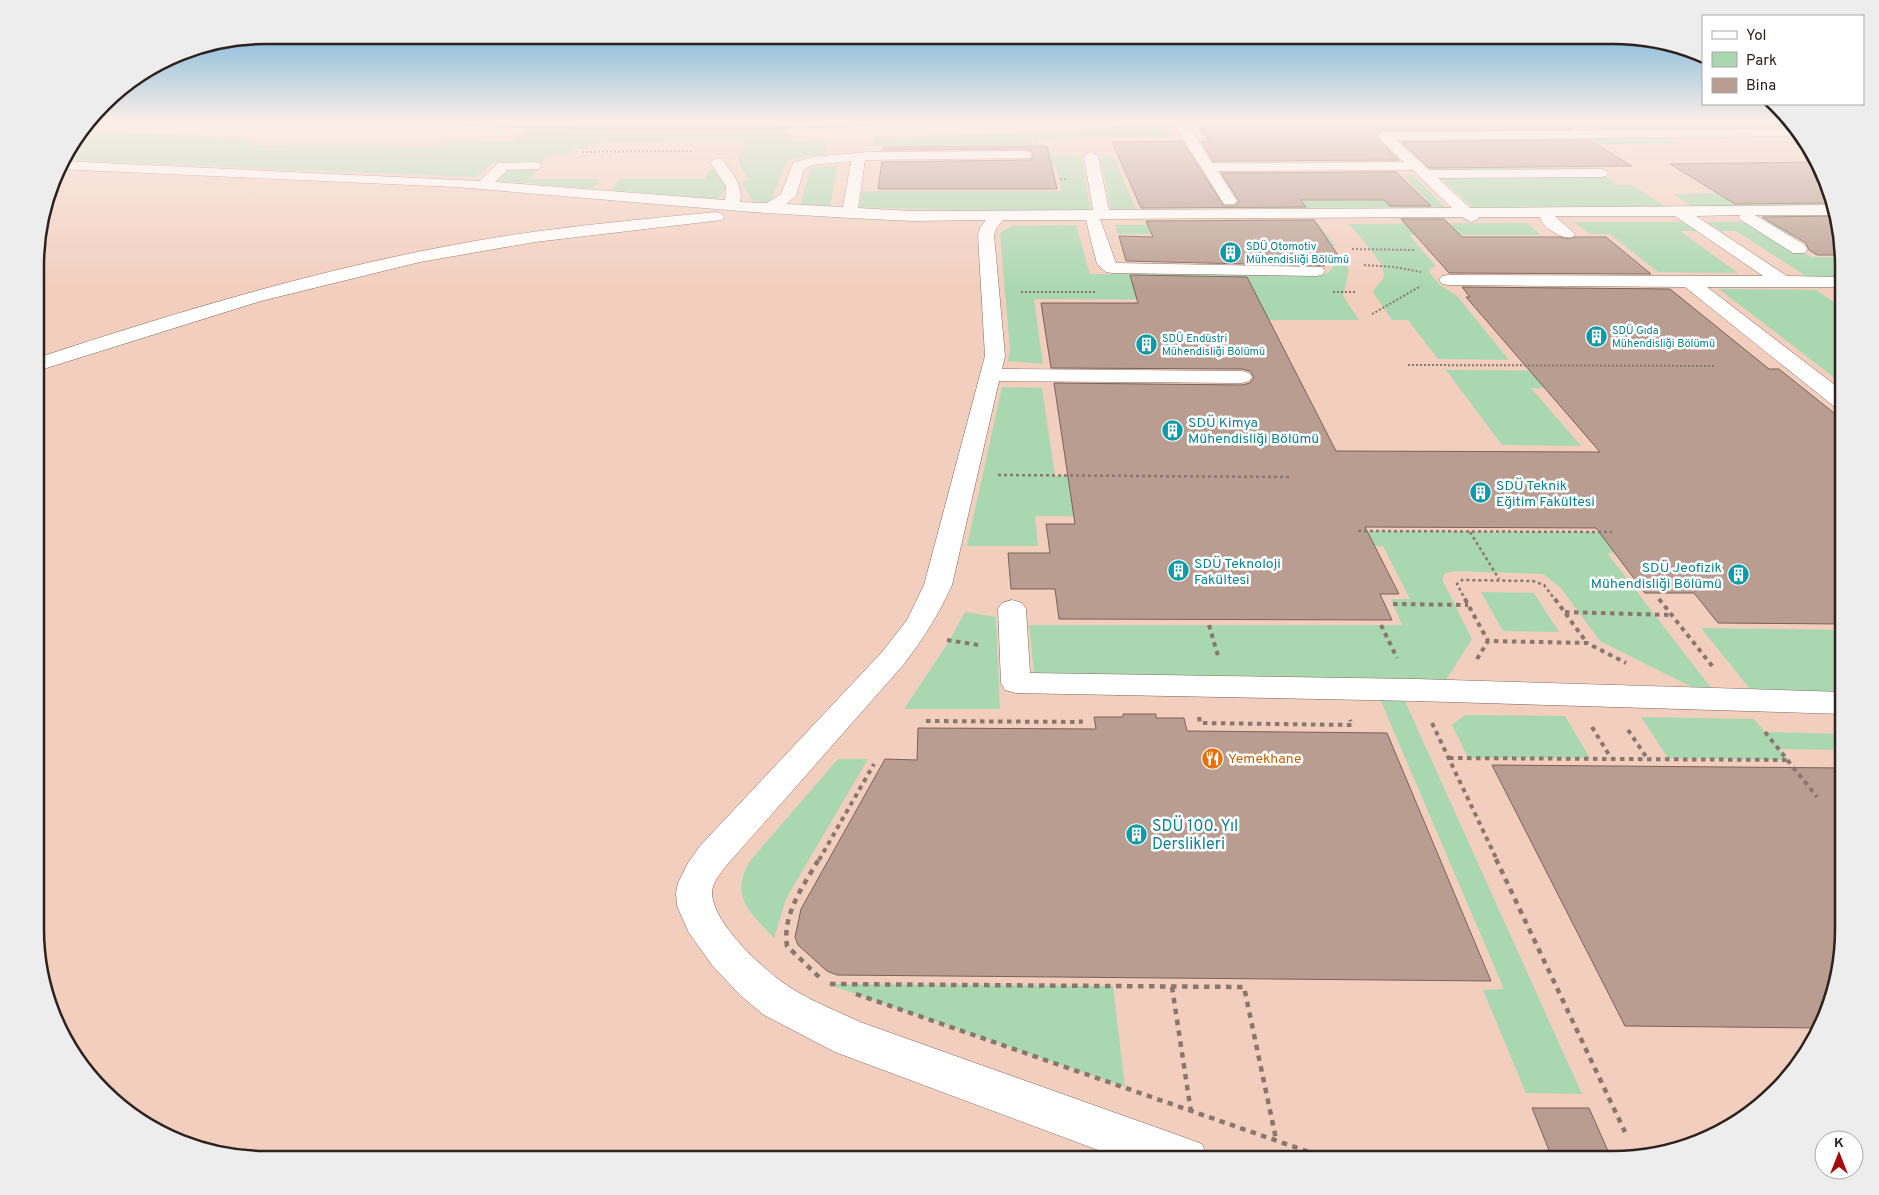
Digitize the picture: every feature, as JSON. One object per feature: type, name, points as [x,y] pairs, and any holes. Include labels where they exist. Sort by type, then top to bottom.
[{"type":"street","points":[[337,178],[484,185],[790,210],[912,216],[1097,218],[1684,214],[1747,217],[1830,217]]},
{"type":"street","points":[[484,185],[491,178]]},
{"type":"street","points":[[729,178],[733,183],[735,196],[732,205]]},
{"type":"street","points":[[770,208],[788,196],[794,178]]},
{"type":"street","points":[[850,213],[856,178]]},
{"type":"street","points":[[1093,178],[1097,218],[1106,264],[1112,268],[1316,271]]},
{"type":"street","points":[[1214,178],[1229,202]]},
{"type":"street","points":[[1428,178],[1468,215],[1547,218],[1828,210]]},
{"type":"street","points":[[44,363],[111,340],[257,296],[398,262],[475,246],[596,229],[790,210]]},
{"type":"street","points":[[1684,214],[1783,282]]},
{"type":"street","points":[[1747,217],[1799,249]]},
{"type":"street","points":[[996,218],[986,235],[995,350],[938,585],[923,617],[882,671],[713,856],[696,882],[694,903],[698,916],[709,933],[740,970],[761,989],[802,1015],[850,1038],[1161,1151]]},
{"type":"street","points":[[1547,218],[1567,234]]},
{"type":"street","points":[[1448,280],[1835,282]]},
{"type":"street","points":[[1689,281],[1835,396]]},
{"type":"street","points":[[1825,282],[1835,288]]},
{"type":"street","points":[[990,374],[1024,376],[1242,377]]},
{"type":"street","points":[[1012,609],[1016,683],[1416,690],[1835,703]]},
{"type":"path","points":[[1352,249],[1415,250]]},
{"type":"path","points":[[1364,265],[1404,268],[1448,280]]},
{"type":"path","points":[[1372,314],[1419,286],[1448,280]]},
{"type":"path","points":[[1408,365],[1714,366]]},
{"type":"path","points":[[992,475],[1290,477]]},
{"type":"path","points":[[1358,531],[1612,532]]},
{"type":"path","points":[[1470,532],[1499,580]]},
{"type":"path","points":[[1488,641],[1457,584],[1458,582],[1467,579],[1539,582],[1548,588],[1587,644]]},
{"type":"path","points":[[1659,599],[1817,797]]},
{"type":"path","points":[[1393,604],[1468,605]]},
{"type":"path","points":[[1565,612],[1671,615]]},
{"type":"path","points":[[1209,625],[1219,659]]},
{"type":"path","points":[[1381,625],[1398,661]]},
{"type":"path","points":[[942,639],[1014,652]]},
{"type":"path","points":[[1488,641],[1587,644],[1632,665]]},
{"type":"path","points":[[1473,665],[1488,641]]},
{"type":"path","points":[[1625,1132],[1449,758],[1787,760]]},
{"type":"path","points":[[874,764],[792,905],[790,913],[786,941],[788,946],[827,984],[1308,1151]]},
{"type":"path","points":[[827,984],[1244,986],[1276,1139]]},
{"type":"path","points":[[1172,986],[1186,1076]]},
{"type":"shaded area","points":[[62,178],[1817,178],[1828,208],[1835,251],[1835,944],[1828,987],[1818,1015],[1798,1053],[1780,1076],[1760,1096],[1737,1114],[1699,1134],[1671,1144],[1628,1151],[251,1151],[208,1144],[180,1134],[154,1122],[130,1105],[90,1065],[73,1040],[61,1015],[51,987],[46,959],[44,944],[44,251],[51,208]]},
{"type":"green space","points":[[497,178],[600,179],[593,188],[494,181]]},
{"type":"green space","points":[[721,178],[726,185],[724,191],[717,199],[611,190],[619,179]]},
{"type":"green space","points":[[748,178],[780,178],[770,203],[753,201],[740,181],[749,180]]},
{"type":"green space","points":[[808,178],[836,178],[830,206],[800,205]]},
{"type":"green space","points":[[1059,178],[1085,178],[1090,210],[953,210],[860,207],[862,191],[1062,191]]},
{"type":"green space","points":[[1105,178],[1123,178],[1136,209],[1111,209]]},
{"type":"green space","points":[[1406,178],[1416,178],[1445,207],[1256,208],[1252,201],[1427,200]]},
{"type":"green space","points":[[1441,178],[1608,178],[1618,185],[1632,185],[1665,206],[1472,207]]},
{"type":"green space","points":[[1822,192],[1827,206],[1691,206],[1673,194]]},
{"type":"green space","points":[[1831,221],[1832,230],[1827,230],[1833,236],[1778,236],[1811,257],[1835,257],[1835,284],[1806,276],[1736,231],[1721,231],[1707,222]]},
{"type":"green space","points":[[1574,222],[1684,222],[1698,231],[1680,231],[1738,273],[1658,272],[1610,234],[1590,234]]},
{"type":"green space","points":[[1527,223],[1541,235],[1409,235],[1436,266],[1429,270],[1429,272],[1440,285],[1457,296],[1509,360],[1438,359],[1408,320],[1392,320],[1373,292],[1384,275],[1383,270],[1376,256],[1349,224]]},
{"type":"green space","points":[[1318,224],[1336,246],[1320,246],[1312,235],[1118,234],[1115,225]]},
{"type":"green space","points":[[1076,225],[1090,274],[1327,274],[1333,267],[1326,257],[1343,257],[1349,270],[1343,296],[1359,320],[1242,320],[1232,300],[1034,299],[1043,364],[1008,361],[1010,350],[1000,233],[1012,226]]},
{"type":"green space","points":[[1719,289],[1816,290],[1835,303],[1835,378]]},
{"type":"green space","points":[[1446,370],[1725,372],[1744,388],[1531,388],[1581,446],[1502,445]]},
{"type":"green space","points":[[1002,387],[1042,388],[1055,476],[1274,477],[1291,517],[1035,516],[1038,546],[967,546]]},
{"type":"green space","points":[[1358,531],[1612,532],[1629,552],[1607,553],[1711,688],[1694,688],[1600,641],[1560,587],[1543,574],[1456,571],[1445,573],[1442,579],[1472,639],[1446,680],[1034,673],[1029,625],[1402,625],[1391,599],[1410,599],[1383,546],[1365,546]]},
{"type":"green space","points":[[1481,592],[1534,593],[1559,632],[1503,631]]},
{"type":"green space","points":[[965,612],[996,617],[1000,709],[904,709],[950,640]]},
{"type":"green space","points":[[1701,628],[1835,630],[1835,692],[1750,689]]},
{"type":"green space","points":[[1380,699],[1404,699],[1582,1094],[1526,1093],[1483,990],[1504,989]]},
{"type":"green space","points":[[1465,715],[1565,716],[1590,758],[1468,758],[1452,725]]},
{"type":"green space","points":[[1641,717],[1754,719],[1765,732],[1835,734],[1835,750],[1779,749],[1787,760],[1668,758]]},
{"type":"green space","points":[[838,759],[868,759],[786,899],[774,938],[750,912],[745,903],[742,894],[744,874],[750,861]]},
{"type":"green space","points":[[827,984],[1113,986],[1125,1087]]},
{"type":"building","points":[[880,178],[1054,178],[1057,189],[878,189]]},
{"type":"building","points":[[1128,178],[1206,178],[1224,206],[1234,206],[1239,201],[1224,178],[1402,178],[1431,206],[1390,206],[1384,200],[1301,200],[1306,207],[1141,208]]},
{"type":"building","points":[[1692,178],[1817,178],[1826,203],[1735,204]]},
{"type":"building","points":[[1830,216],[1835,255],[1817,255],[1809,250],[1806,243],[1762,217]]},
{"type":"building","points":[[1401,219],[1444,219],[1462,237],[1559,237],[1569,239],[1575,237],[1606,237],[1651,274],[1449,273]]},
{"type":"building","name":"SDÜ Otomotiv Mühendisliği Bölümü","points":[[1314,220],[1338,255],[1318,255],[1325,266],[1126,261],[1119,236],[1153,237],[1146,221]]},
{"type":"building","points":[[1130,275],[1247,277],[1336,451],[1600,452],[1466,297],[1470,297],[1462,287],[1670,289],[1769,369],[1779,369],[1835,414],[1835,624],[1718,623],[1694,593],[1645,593],[1596,528],[1365,527],[1399,594],[1380,594],[1392,620],[1059,619],[1055,589],[1011,589],[1008,553],[1050,553],[1046,524],[1075,524],[1054,383],[1242,385],[1250,383],[1254,377],[1250,371],[1242,369],[1051,368],[1041,303],[1138,303]]},
{"type":"building","name":"SDÜ 100. Yıl Derslikleri","points":[[1123,714],[1156,714],[1156,718],[1184,718],[1187,731],[1387,733],[1491,981],[837,975],[827,971],[798,945],[795,937],[801,909],[885,759],[917,760],[918,728],[1096,729],[1094,717],[1123,717]]},
{"type":"building","points":[[1492,765],[1835,768],[1835,944],[1828,987],[1812,1028],[1625,1026]]},
{"type":"building","points":[[1532,1108],[1589,1108],[1608,1151],[1549,1151]]},
{"type":"place","name":"SDÜ Otomotiv Mühendisliği Bölümü","points":[[1230,252]]},
{"type":"place","name":"SDÜ Gıda Mühendisliği Bölümü","points":[[1596,336]]},
{"type":"place","name":"SDÜ Endüstri Mühendisliği Bölümü","points":[[1146,344]]},
{"type":"place","name":"SDÜ Kimya Mühendisliği Bölümü","points":[[1172,430]]},
{"type":"place","name":"SDÜ Teknik Eğitim Fakültesi","points":[[1480,493]]},
{"type":"place","name":"SDÜ Teknoloji Fakültesi","points":[[1178,571]]},
{"type":"place","name":"SDÜ Jeofizik Mühendisliği Bölümü","points":[[1738,575]]},
{"type":"place","name":"Yemekhane","points":[[1212,758]]},
{"type":"place","name":"SDÜ 100. Yıl Derslikleri","points":[[1136,834]]}]
